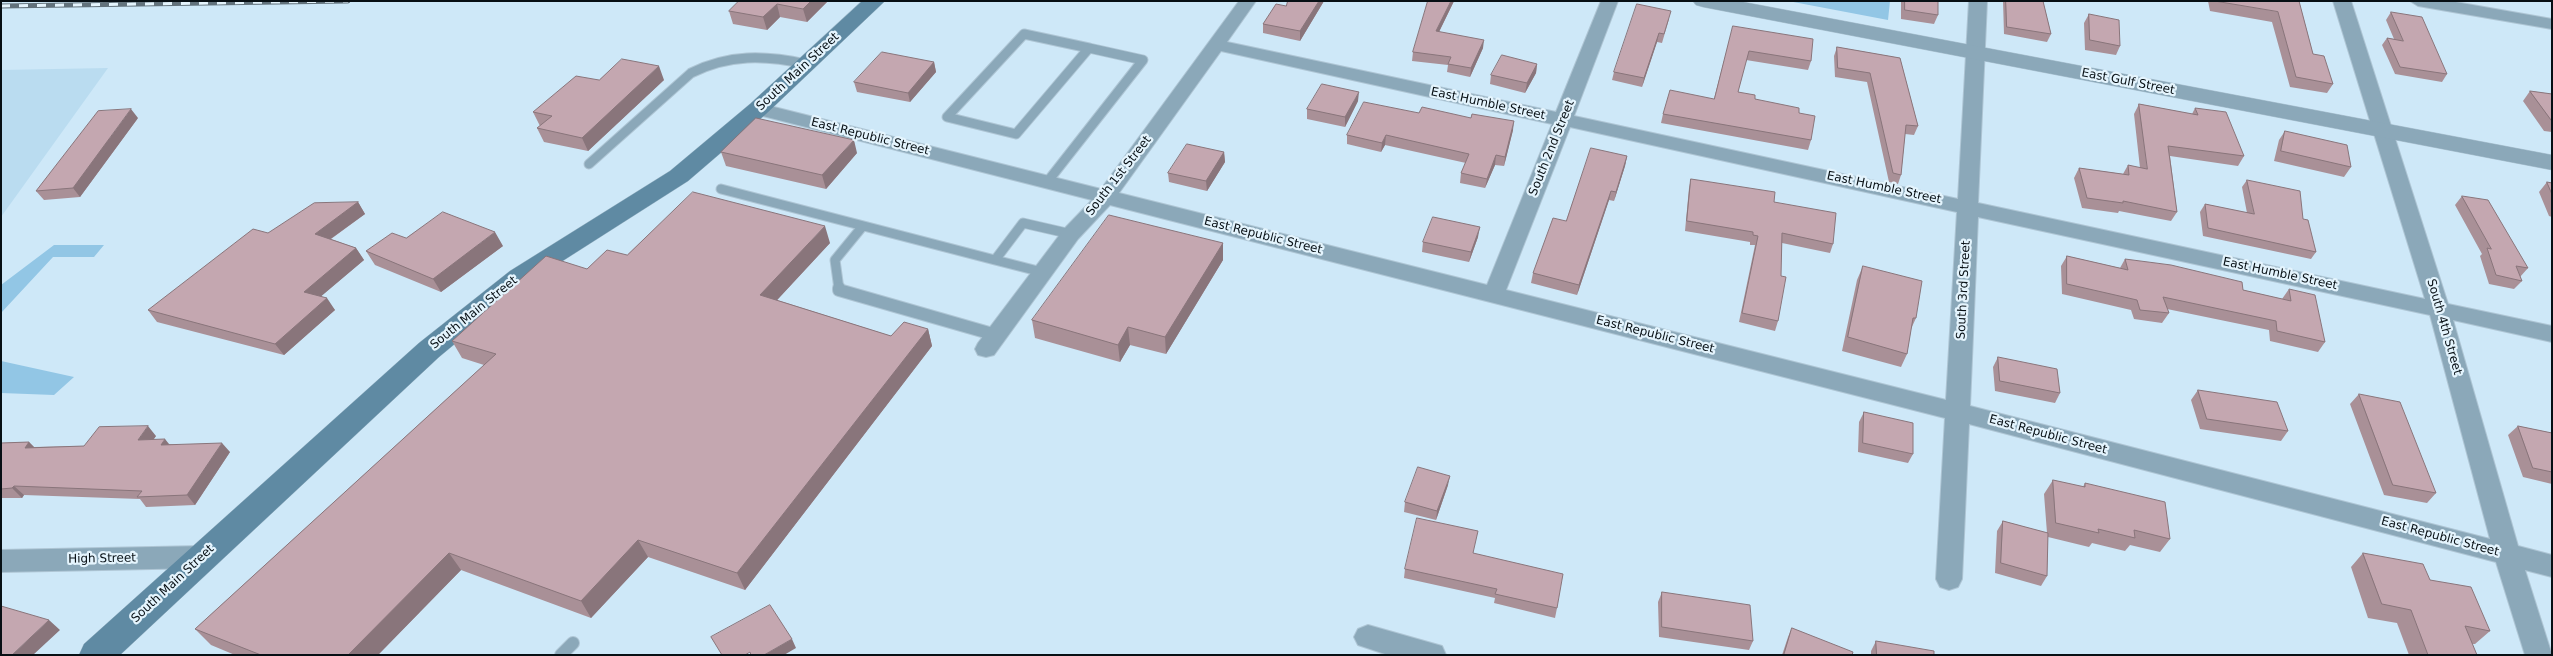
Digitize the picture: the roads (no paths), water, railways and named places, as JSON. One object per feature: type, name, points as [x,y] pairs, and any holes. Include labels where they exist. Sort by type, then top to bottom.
[{"type":"main road","name":"South Main Street","points":[[96,655],[429,350],[519,277],[679,176],[758,109],[875,1]]},
{"type":"street","name":"South 1st Street","points":[[991,342],[1071,234],[1106,197],[1248,1]]},
{"type":"street","name":"South 2nd Street","points":[[1494,294],[1610,1]]},
{"type":"street","name":"East Gulf Street","points":[[1703,1],[2552,163]]},
{"type":"street","name":"South 3rd Street","points":[[1949,579],[1978,1]]},
{"type":"street","name":"South 4th Street","points":[[2342,1],[2440,308],[2507,555],[2539,655]]},
{"type":"street","points":[[2418,1],[2552,24]]},
{"type":"street","name":"East Humble Street","points":[[1217,44],[1563,121],[1968,206],[2552,334]]},
{"type":"street","name":"East Republic Street","points":[[758,109],[1958,412],[2552,566]]},
{"type":"street","name":"High Street","points":[[1,561],[203,557]]},
{"type":"street","points":[[1368,637],[1432,655]]},
{"type":"lane","points":[[1048,181],[1144,60],[1089,48],[1024,34],[947,117],[1016,134],[1089,48]]},
{"type":"lane","points":[[589,164],[691,74],[718,60],[743,56],[776,57],[806,64]]},
{"type":"lane","points":[[721,189],[1042,272]]},
{"type":"lane","points":[[995,260],[1023,223],[1071,234]]},
{"type":"lane","points":[[862,227],[834,260],[839,290],[991,342]]},
{"type":"lane","points":[[561,655],[573,643]]},
{"type":"railway","points":[[1,6],[348,1]]}]
